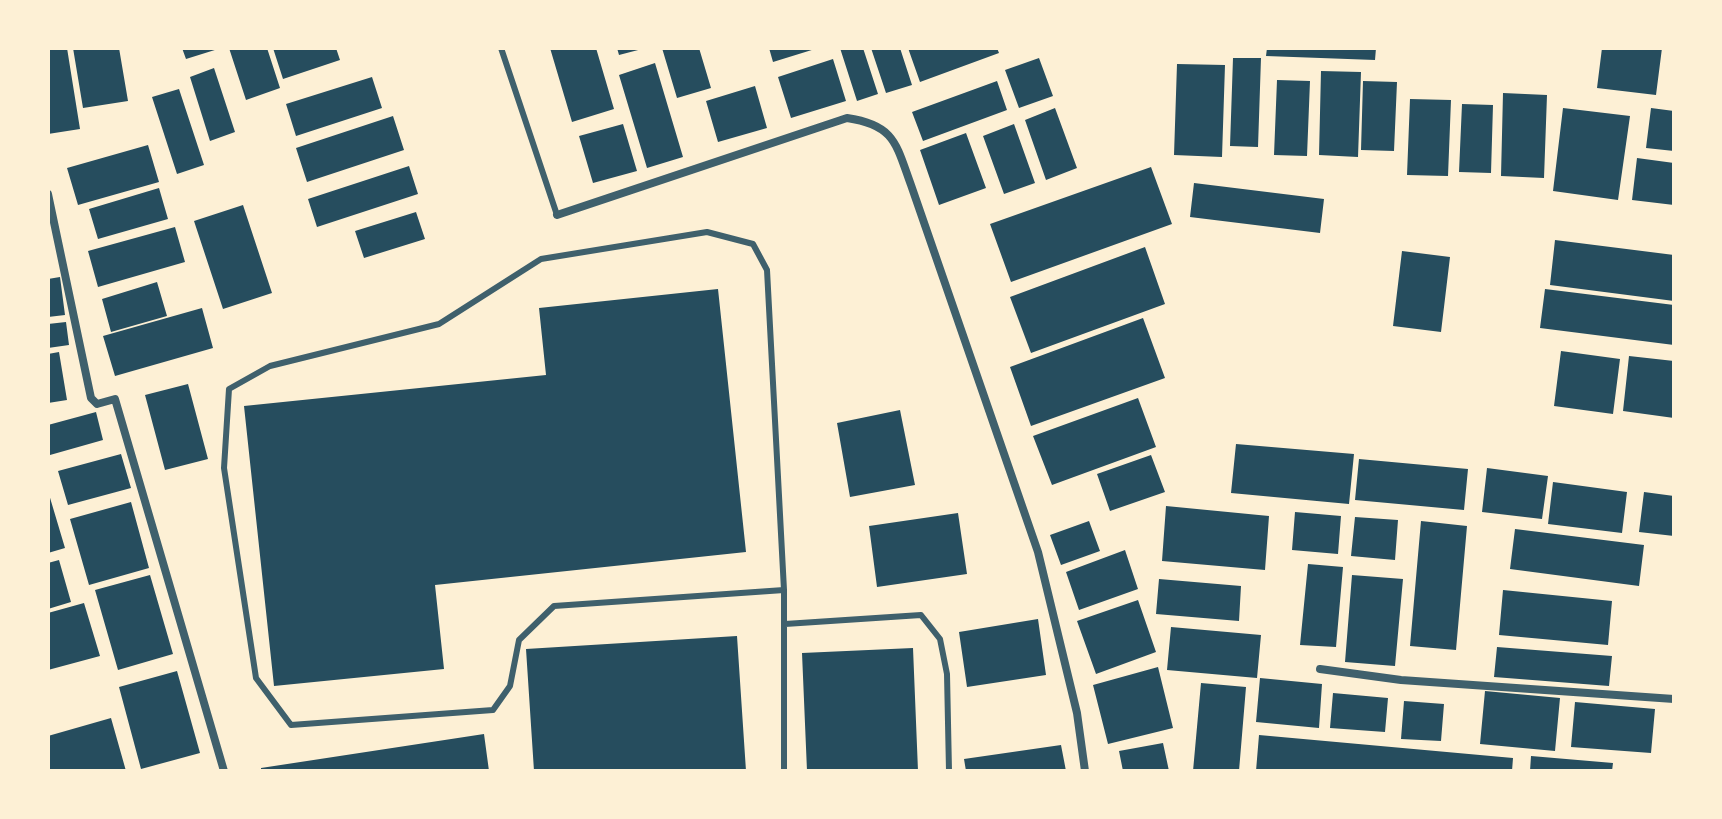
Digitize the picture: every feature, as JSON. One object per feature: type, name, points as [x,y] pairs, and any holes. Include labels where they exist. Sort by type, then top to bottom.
[{"type":"street","points":[[557,215],[847,118],[872,122],[884,128],[895,142],[911,185],[1038,552],[1077,713],[1085,771]]},
{"type":"street","points":[[48,194],[91,398],[97,404],[115,399],[224,771]]},
{"type":"street","points":[[1320,669],[1401,680],[1674,699]]},
{"type":"lane","points":[[501,48],[557,215]]},
{"type":"lane","points":[[784,590],[554,606],[519,640],[510,686],[493,710],[291,725],[256,678],[224,468],[229,389],[270,366],[439,324],[541,259],[707,232],[753,244],[767,270],[784,590],[784,771]]},
{"type":"lane","points":[[785,624],[921,615],[940,639],[947,674],[949,771]]},
{"type":"building","points":[[48,48],[67,48],[80,129],[48,134]]},
{"type":"building","points":[[73,48],[119,48],[128,101],[83,108]]},
{"type":"building","points":[[182,48],[218,48],[218,49],[186,59]]},
{"type":"building","points":[[229,48],[267,48],[280,88],[246,100]]},
{"type":"building","points":[[273,48],[336,48],[340,60],[283,79]]},
{"type":"building","points":[[550,48],[596,48],[614,109],[572,122]]},
{"type":"building","points":[[617,48],[642,48],[642,49],[619,55]]},
{"type":"building","points":[[662,48],[699,48],[711,88],[677,98]]},
{"type":"building","points":[[769,48],[815,48],[815,49],[773,62]]},
{"type":"building","points":[[840,48],[863,48],[878,94],[857,101]]},
{"type":"building","points":[[871,48],[900,48],[912,85],[886,93]]},
{"type":"building","points":[[908,48],[997,48],[999,53],[920,82]]},
{"type":"building","points":[[1267,48],[1376,48],[1375,60],[1266,56]]},
{"type":"building","points":[[1602,48],[1662,48],[1656,95],[1597,88]]},
{"type":"building","points":[[1039,58],[1053,96],[1019,108],[1005,70]]},
{"type":"building","points":[[1233,58],[1261,58],[1258,147],[1230,146]]},
{"type":"building","points":[[833,59],[846,101],[791,118],[778,77]]},
{"type":"building","points":[[655,63],[683,157],[647,168],[619,75]]},
{"type":"building","points":[[1177,64],[1225,65],[1222,157],[1174,155]]},
{"type":"building","points":[[214,68],[235,132],[210,141],[190,77]]},
{"type":"building","points":[[1321,71],[1361,72],[1358,157],[1319,155]]},
{"type":"building","points":[[372,77],[382,108],[296,136],[286,104]]},
{"type":"building","points":[[1277,80],[1310,81],[1307,156],[1274,155]]},
{"type":"building","points":[[997,81],[1007,110],[923,141],[912,112]]},
{"type":"building","points":[[1363,81],[1397,82],[1394,151],[1361,150]]},
{"type":"building","points":[[755,86],[767,128],[718,142],[706,101]]},
{"type":"building","points":[[179,89],[204,165],[177,174],[152,97]]},
{"type":"building","points":[[1503,93],[1547,95],[1544,178],[1501,176]]},
{"type":"building","points":[[1410,99],[1451,100],[1448,176],[1407,175]]},
{"type":"building","points":[[1462,104],[1493,105],[1491,173],[1459,172]]},
{"type":"building","points":[[1055,108],[1077,168],[1046,180],[1025,120]]},
{"type":"building","points":[[1563,108],[1630,116],[1618,200],[1553,191]]},
{"type":"building","points":[[1651,108],[1674,111],[1674,151],[1646,148]]},
{"type":"building","points":[[393,116],[404,150],[307,182],[296,148]]},
{"type":"building","points":[[623,124],[637,171],[593,183],[579,136]]},
{"type":"building","points":[[1014,124],[1035,183],[1004,194],[983,136]]},
{"type":"building","points":[[966,133],[986,188],[939,205],[920,150]]},
{"type":"building","points":[[148,145],[159,182],[78,205],[67,168]]},
{"type":"building","points":[[1637,158],[1674,163],[1674,205],[1632,200]]},
{"type":"building","points":[[409,166],[418,194],[317,227],[308,199]]},
{"type":"building","points":[[1151,167],[1172,224],[1011,282],[990,224]]},
{"type":"building","points":[[1194,183],[1324,199],[1320,233],[1190,217]]},
{"type":"building","points":[[159,188],[168,219],[98,239],[89,209]]},
{"type":"building","points":[[243,205],[272,293],[223,309],[194,221]]},
{"type":"building","points":[[416,212],[425,239],[364,258],[355,231]]},
{"type":"building","points":[[175,227],[185,262],[98,287],[88,251]]},
{"type":"building","points":[[1555,240],[1674,255],[1674,301],[1550,285]]},
{"type":"building","points":[[1145,247],[1165,304],[1031,353],[1010,297]]},
{"type":"building","points":[[1402,251],[1450,257],[1441,332],[1393,326]]},
{"type":"building","points":[[60,277],[65,315],[48,317],[48,279]]},
{"type":"building","points":[[157,282],[167,316],[111,332],[102,299]]},
{"type":"building","points":[[718,289],[746,552],[435,585],[444,669],[274,686],[244,406],[546,375],[539,308]]},
{"type":"building","points":[[1545,289],[1674,305],[1674,345],[1540,328]]},
{"type":"building","points":[[202,308],[213,348],[115,376],[103,336]]},
{"type":"building","points":[[1143,318],[1165,378],[1031,426],[1010,367]]},
{"type":"building","points":[[66,322],[69,345],[48,348],[48,324]]},
{"type":"building","points":[[1561,351],[1620,359],[1613,414],[1554,406]]},
{"type":"building","points":[[59,352],[67,400],[48,403],[48,354]]},
{"type":"building","points":[[1629,356],[1674,361],[1674,418],[1623,411]]},
{"type":"building","points":[[188,384],[208,459],[165,470],[145,395]]},
{"type":"building","points":[[1138,398],[1156,447],[1052,485],[1033,436]]},
{"type":"building","points":[[900,410],[915,485],[850,497],[837,423]]},
{"type":"building","points":[[96,412],[103,440],[50,455],[48,425]]},
{"type":"building","points":[[1236,444],[1354,454],[1349,504],[1231,493]]},
{"type":"building","points":[[121,454],[131,488],[68,505],[58,471]]},
{"type":"building","points":[[1151,455],[1165,492],[1110,511],[1097,474]]},
{"type":"building","points":[[1359,459],[1468,469],[1464,510],[1355,500]]},
{"type":"building","points":[[1487,468],[1548,476],[1542,519],[1482,512]]},
{"type":"building","points":[[1553,482],[1627,492],[1622,533],[1548,524]]},
{"type":"building","points":[[48,491],[65,548],[48,553]]},
{"type":"building","points":[[1644,492],[1674,496],[1674,536],[1639,532]]},
{"type":"building","points":[[131,502],[149,568],[89,585],[70,519]]},
{"type":"building","points":[[1166,506],[1269,516],[1265,570],[1162,561]]},
{"type":"building","points":[[1295,512],[1341,516],[1338,554],[1292,550]]},
{"type":"building","points":[[958,513],[967,574],[877,587],[869,526]]},
{"type":"building","points":[[1355,517],[1398,520],[1395,560],[1351,556]]},
{"type":"building","points":[[1089,521],[1100,551],[1061,565],[1050,535]]},
{"type":"building","points":[[1421,521],[1467,526],[1456,650],[1410,646]]},
{"type":"building","points":[[1515,529],[1644,545],[1639,586],[1510,569]]},
{"type":"building","points":[[1125,550],[1138,589],[1079,610],[1066,572]]},
{"type":"building","points":[[59,560],[71,602],[48,609],[48,563]]},
{"type":"building","points":[[1308,564],[1343,567],[1336,647],[1300,645]]},
{"type":"building","points":[[150,575],[173,654],[118,670],[95,590]]},
{"type":"building","points":[[1352,575],[1403,579],[1395,666],[1345,662]]},
{"type":"building","points":[[1159,579],[1241,586],[1239,621],[1156,614]]},
{"type":"building","points":[[1503,590],[1612,601],[1608,645],[1499,635]]},
{"type":"building","points":[[1138,600],[1156,652],[1096,674],[1077,621]]},
{"type":"building","points":[[84,603],[100,656],[48,670],[48,613]]},
{"type":"building","points":[[1038,619],[1046,675],[967,687],[959,632]]},
{"type":"building","points":[[1171,627],[1261,635],[1257,678],[1167,670]]},
{"type":"building","points":[[737,636],[746,771],[534,771],[526,649]]},
{"type":"building","points":[[1497,647],[1612,656],[1609,686],[1494,677]]},
{"type":"building","points":[[913,648],[918,771],[807,771],[802,653]]},
{"type":"building","points":[[1158,667],[1173,728],[1108,744],[1093,685]]},
{"type":"building","points":[[177,671],[200,753],[141,769],[119,687]]},
{"type":"building","points":[[1260,678],[1322,684],[1319,728],[1256,722]]},
{"type":"building","points":[[1201,683],[1246,687],[1239,771],[1193,771]]},
{"type":"building","points":[[1485,691],[1560,698],[1555,751],[1480,744]]},
{"type":"building","points":[[1333,693],[1388,698],[1385,732],[1330,728]]},
{"type":"building","points":[[1404,701],[1444,704],[1441,741],[1401,739]]},
{"type":"building","points":[[1575,702],[1655,709],[1651,753],[1571,747]]},
{"type":"building","points":[[111,718],[126,771],[48,771],[48,736]]},
{"type":"building","points":[[484,734],[489,771],[261,771],[261,768]]},
{"type":"building","points":[[1259,735],[1513,758],[1512,771],[1256,771]]},
{"type":"building","points":[[1163,743],[1169,771],[1123,771],[1119,751]]},
{"type":"building","points":[[1061,745],[1066,771],[966,771],[964,759]]},
{"type":"building","points":[[1531,756],[1613,763],[1612,771],[1530,771]]}]
